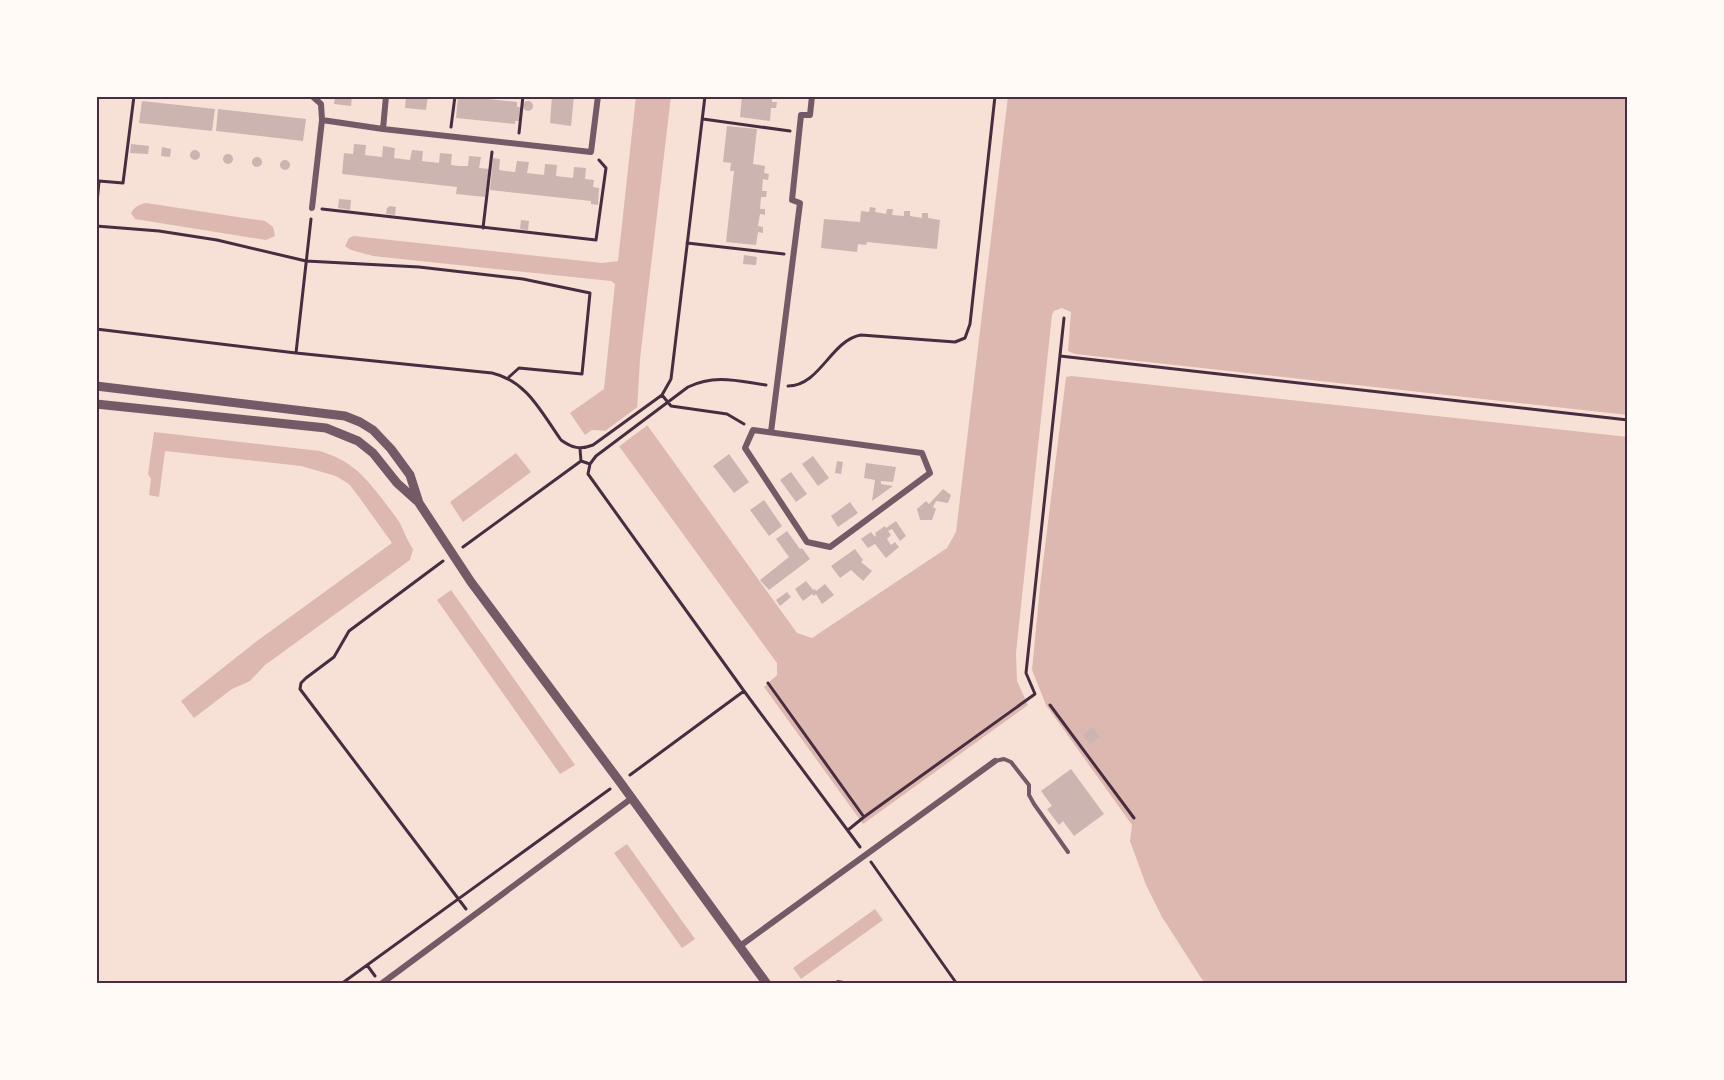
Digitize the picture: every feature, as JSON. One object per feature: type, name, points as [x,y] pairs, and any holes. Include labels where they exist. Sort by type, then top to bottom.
[{"type":"street","points":[[312,96],[321,104],[322,120],[312,208]]},
{"type":"street","points":[[383,129],[386,96]]},
{"type":"street","points":[[322,120],[591,152],[598,96]]},
{"type":"street","points":[[771,432],[800,203],[792,200],[801,115],[810,114],[812,96]]},
{"type":"street","points":[[96,386],[345,416],[373,430],[392,449],[410,476],[419,503]]},
{"type":"street","points":[[96,404],[326,428],[343,434],[373,453],[397,483],[419,503],[471,582],[767,984]]},
{"type":"street","points":[[753,430],[771,432],[922,453],[930,473],[830,547],[807,542],[745,448],[753,430]]},
{"type":"street","points":[[740,946],[995,762]]},
{"type":"street","points":[[381,984],[632,798]]},
{"type":"lane","points":[[995,762],[1004,759],[1011,762],[1029,785],[1029,795],[1034,804],[1068,852]]},
{"type":"lane","points":[[834,984],[838,982],[849,984]]},
{"type":"path","points":[[96,213],[99,181],[123,183],[134,96]]},
{"type":"path","points":[[450,136],[455,96]]},
{"type":"path","points":[[518,144],[524,96]]},
{"type":"path","points":[[96,329],[492,373],[509,377],[528,394],[561,440],[580,449],[593,446],[662,395],[671,379],[705,96]]},
{"type":"path","points":[[957,984],[848,830],[744,691],[588,474],[590,464],[596,456],[688,387],[703,380],[717,379],[794,386],[807,381],[836,351],[861,334],[955,342],[965,338],[970,324],[995,96]]},
{"type":"path","points":[[703,119],[800,133]]},
{"type":"path","points":[[483,228],[493,141]]},
{"type":"path","points":[[296,353],[312,208],[596,240],[606,168],[591,152]]},
{"type":"path","points":[[96,226],[159,231],[218,240],[306,261],[375,263],[442,269],[523,279],[590,293],[582,374],[519,368],[509,377]]},
{"type":"path","points":[[687,243],[794,255]]},
{"type":"path","points":[[848,830],[1035,694],[1026,673],[1064,318]]},
{"type":"path","points":[[1060,356],[1628,420]]},
{"type":"path","points":[[662,395],[671,406],[727,414],[753,430]]},
{"type":"path","points":[[580,449],[581,461]]},
{"type":"path","points":[[581,461],[590,464]]},
{"type":"path","points":[[472,917],[300,689],[301,683],[334,657],[349,632],[359,623],[581,461]]},
{"type":"path","points":[[768,683],[864,817]]},
{"type":"path","points":[[341,984],[744,691]]},
{"type":"path","points":[[1050,705],[1134,818]]},
{"type":"shaded area","points":[[636,96],[671,96],[640,359],[637,411],[797,633],[812,638],[947,548],[956,532],[1008,96],[1628,96],[1628,415],[1075,354],[1068,351],[1071,312],[1062,308],[1054,311],[1016,653],[1017,681],[1028,705],[863,824],[764,687],[777,675],[777,663],[608,431],[592,430],[585,435],[570,413],[604,389],[615,284],[611,281],[373,256],[345,246],[349,238],[354,236],[602,263],[618,261]]},
{"type":"shaded area","points":[[146,203],[265,221],[273,227],[275,236],[266,240],[135,219],[132,211],[137,206]]},
{"type":"shaded area","points":[[1066,377],[1628,437],[1628,984],[1205,984],[1162,917],[1146,885],[1130,841],[1132,825],[1046,705],[1032,670]]},
{"type":"shaded area","points":[[154,432],[320,451],[340,459],[369,483],[400,523],[413,549],[410,560],[265,665],[250,681],[232,689],[194,718],[181,701],[257,641],[392,543],[349,484],[336,476],[301,466],[165,451],[159,497],[149,495],[151,479],[148,474]]},
{"type":"shaded area","points":[[516,453],[531,472],[463,522],[450,502]]},
{"type":"shaded area","points":[[451,590],[575,765],[560,774],[437,600]]},
{"type":"shaded area","points":[[627,844],[695,939],[682,948],[614,853]]},
{"type":"shaded area","points":[[875,909],[883,920],[801,979],[793,968]]},
{"type":"pier","points":[[640,405],[640,411],[649,424],[617,448],[606,434],[601,434]]},
{"type":"building","points":[[335,96],[352,96],[351,106],[334,104]]},
{"type":"building","points":[[406,96],[428,96],[426,110],[405,108]]},
{"type":"building","points":[[458,96],[517,102],[517,107],[520,107],[519,121],[515,121],[515,124],[456,118]]},
{"type":"building","points":[[552,96],[574,96],[571,126],[550,123]]},
{"type":"building","points":[[742,96],[772,96],[772,102],[777,102],[776,108],[771,108],[770,121],[740,117]]},
{"type":"building","points":[[142,101],[215,109],[212,131],[139,123]]},
{"type":"building","points":[[528,101],[532,102],[532,110],[528,111],[524,110],[523,106],[524,102]]},
{"type":"building","points":[[218,109],[306,119],[303,141],[216,131]]},
{"type":"building","points":[[727,126],[757,129],[753,164],[765,166],[764,173],[769,174],[768,180],[763,179],[762,191],[767,191],[766,197],[761,197],[760,209],[765,209],[765,215],[760,214],[758,226],[763,227],[763,233],[758,232],[756,245],[726,242],[734,171],[730,171],[731,163],[723,162]]},
{"type":"building","points":[[131,144],[149,146],[148,154],[130,153]]},
{"type":"building","points":[[354,144],[366,145],[365,155],[382,157],[383,146],[395,148],[394,158],[410,160],[412,150],[423,151],[422,161],[439,163],[440,153],[452,154],[451,165],[459,166],[468,166],[469,156],[481,157],[479,168],[489,169],[485,197],[456,194],[457,187],[342,174],[344,153],[353,154]]},
{"type":"building","points":[[162,147],[171,149],[170,157],[161,156]]},
{"type":"building","points":[[195,150],[199,151],[199,159],[195,160],[191,159],[190,155],[191,151]]},
{"type":"building","points":[[228,154],[232,155],[232,163],[228,164],[224,163],[223,159],[224,155]]},
{"type":"building","points":[[257,157],[261,158],[261,166],[257,167],[253,166],[252,162],[253,158]]},
{"type":"building","points":[[493,158],[500,159],[499,170],[515,172],[517,161],[529,162],[527,173],[544,175],[545,164],[557,165],[556,176],[573,178],[574,167],[586,168],[585,179],[594,180],[593,187],[599,188],[598,205],[591,204],[591,201],[490,190]]},
{"type":"building","points":[[285,160],[289,161],[289,169],[285,170],[281,169],[280,165],[281,161]]},
{"type":"building","points":[[339,199],[351,200],[350,210],[338,208]]},
{"type":"building","points":[[390,206],[396,207],[395,215],[386,214]]},
{"type":"building","points":[[870,207],[876,208],[875,212],[886,214],[887,209],[893,209],[892,215],[904,216],[904,211],[910,211],[910,216],[922,218],[922,213],[928,213],[928,218],[940,220],[937,249],[867,242],[866,245],[858,244],[857,252],[821,248],[824,219],[860,222],[861,211],[869,212]]},
{"type":"building","points":[[521,220],[529,221],[528,230],[520,229]]},
{"type":"building","points":[[744,255],[757,257],[756,265],[743,264]]},
{"type":"building","points":[[729,454],[749,482],[734,493],[713,466]]},
{"type":"building","points":[[813,456],[829,478],[818,486],[802,464]]},
{"type":"building","points":[[837,461],[843,462],[841,474],[835,473]]},
{"type":"building","points":[[866,463],[896,467],[893,482],[881,481],[881,484],[893,486],[872,501],[875,480],[864,478]]},
{"type":"building","points":[[791,472],[807,494],[796,502],[780,480]]},
{"type":"building","points":[[943,489],[951,495],[948,503],[936,501],[932,520],[920,520],[917,509],[926,501],[929,504]]},
{"type":"building","points":[[764,500],[782,526],[769,536],[750,510]]},
{"type":"building","points":[[850,502],[858,513],[838,527],[831,516]]},
{"type":"building","points":[[896,521],[906,536],[900,541],[892,529],[888,531],[891,535],[887,539],[891,545],[895,542],[899,547],[886,558],[875,544],[868,548],[861,539],[871,532],[875,537],[875,533]]},
{"type":"building","points":[[787,531],[810,559],[769,590],[760,580],[789,557],[776,539]]},
{"type":"building","points":[[855,549],[863,560],[861,562],[872,571],[863,581],[851,570],[840,578],[831,566]]},
{"type":"building","points":[[806,581],[816,591],[825,584],[834,595],[822,604],[816,594],[814,596],[812,594],[803,601],[795,589]]},
{"type":"building","points":[[787,592],[791,597],[780,606],[776,600]]},
{"type":"building","points":[[1092,727],[1100,737],[1090,744],[1083,735]]},
{"type":"building","points":[[1071,769],[1104,814],[1074,836],[1063,821],[1059,825],[1047,809],[1052,806],[1041,791]]}]
